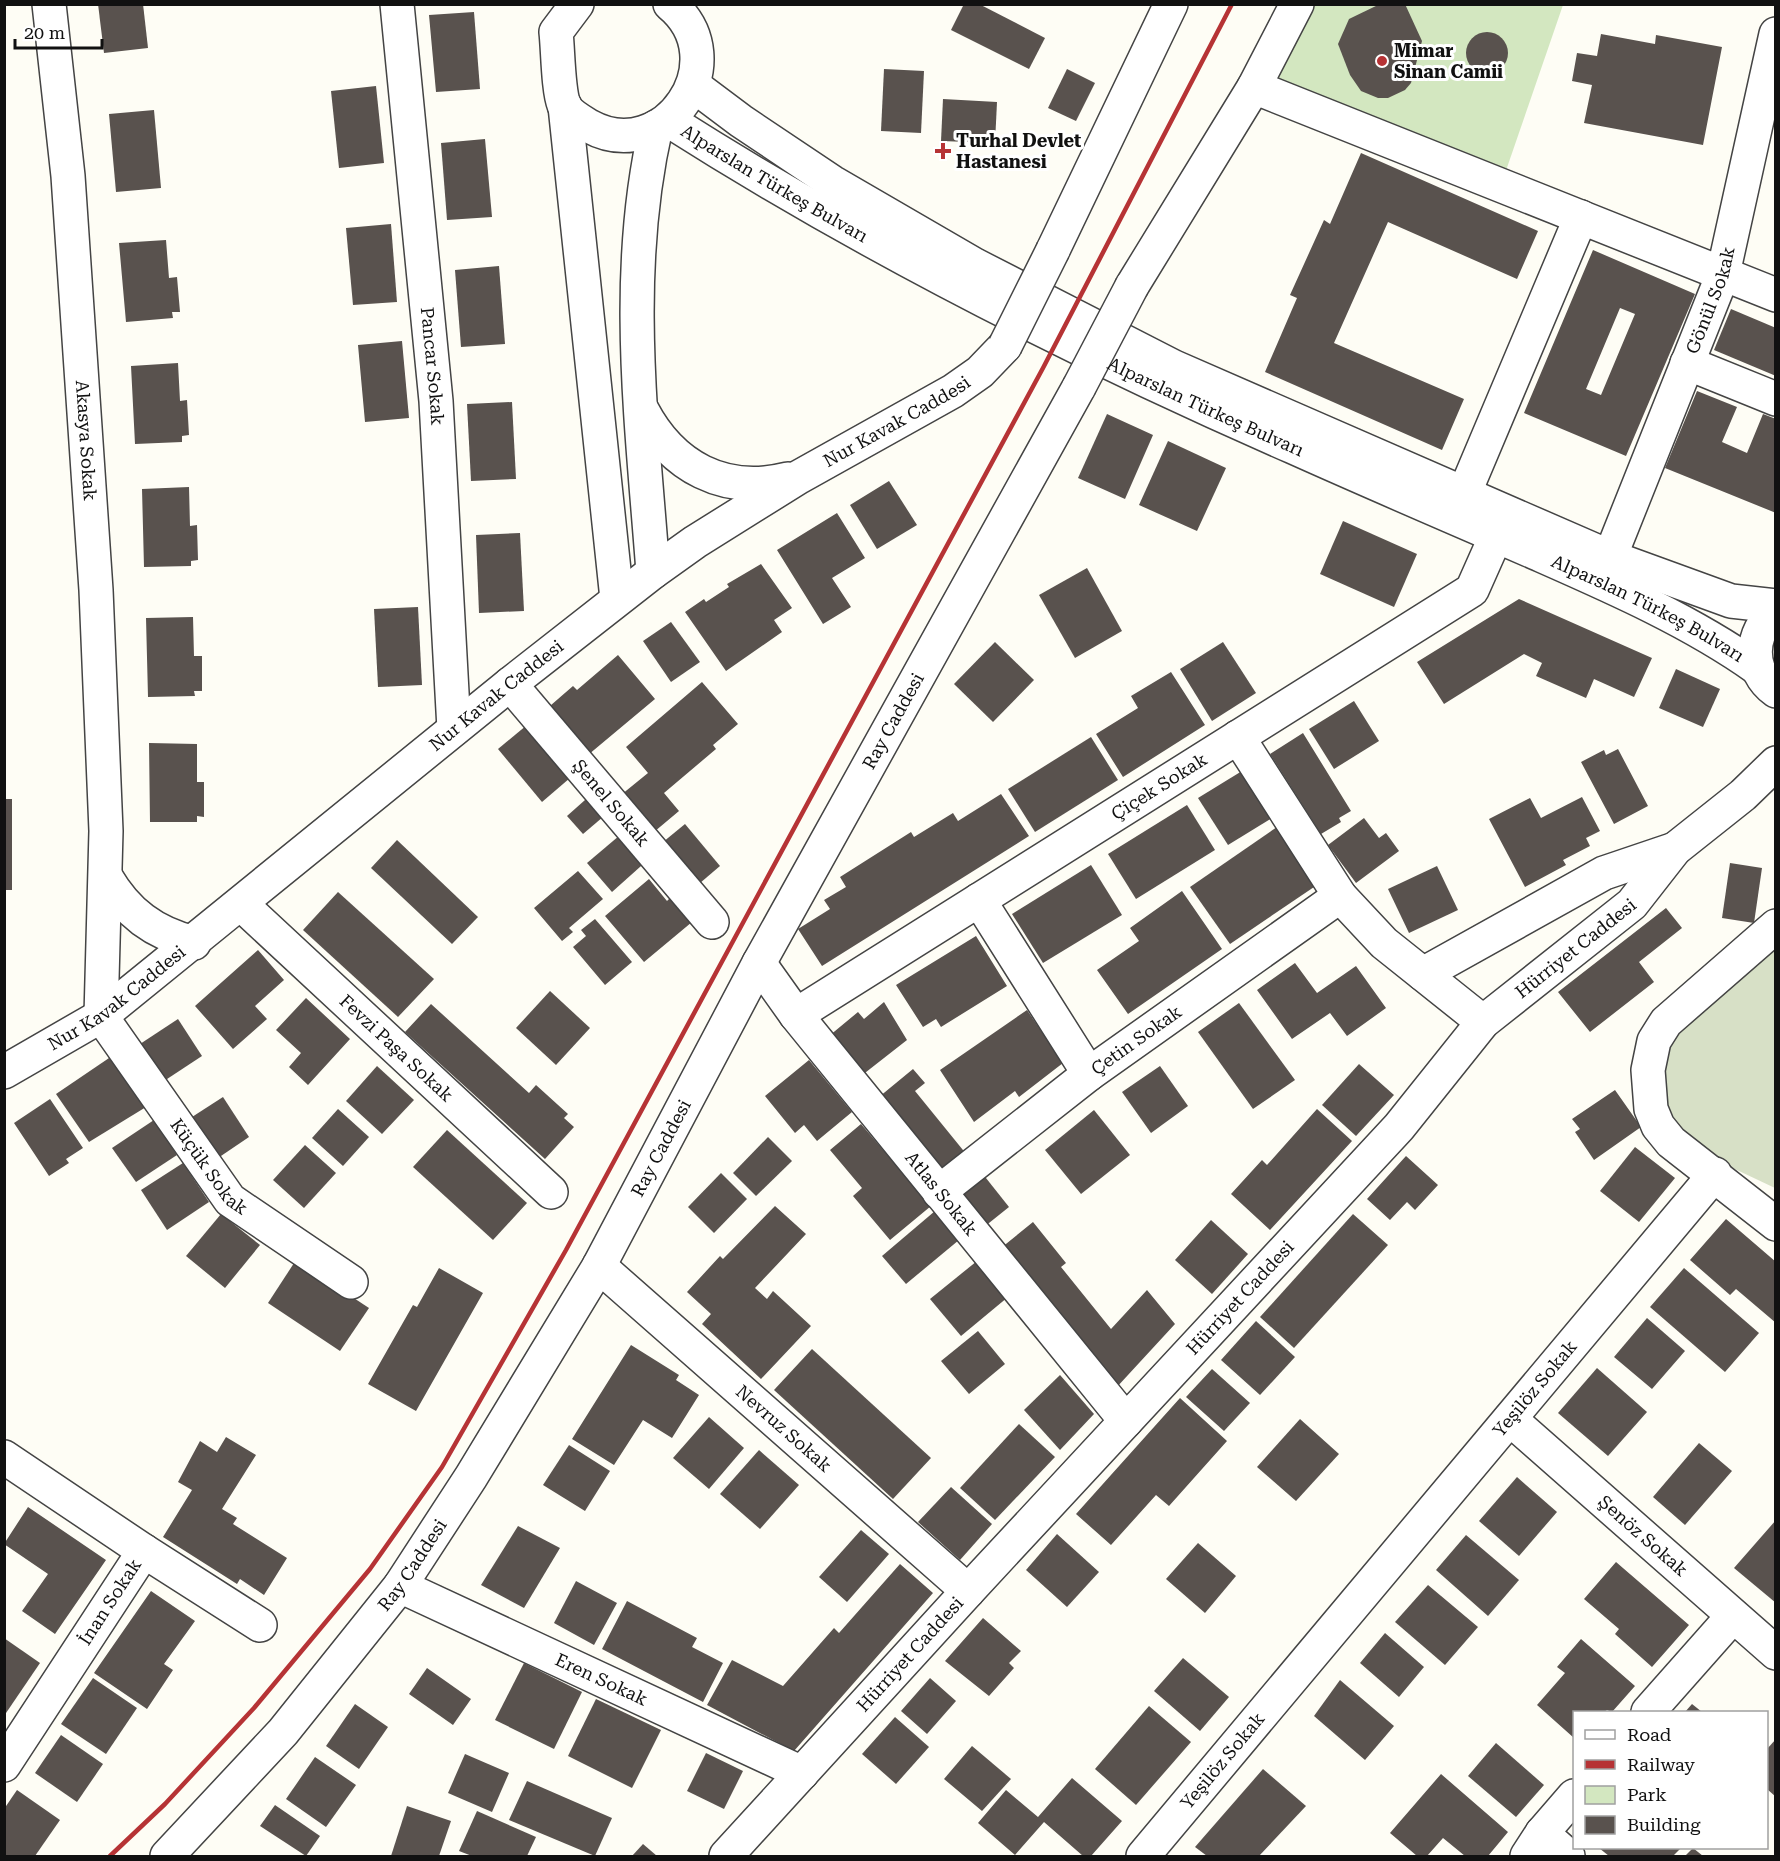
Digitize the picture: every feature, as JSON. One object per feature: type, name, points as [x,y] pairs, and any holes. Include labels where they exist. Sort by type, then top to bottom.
[{"type":"street","name":"Akasya Sokak","points":[[49,4],[68,176],[87,435],[102,714],[106,877],[101,1016]]},
{"type":"street","name":"Pancar Sokak","points":[[397,4],[436,401],[454,729]]},
{"type":"street","points":[[577,4],[563,20],[554,18],[617,599]]},
{"type":"street","points":[[653,572],[641,407],[636,282],[645,173],[662,124],[688,98],[693,85],[697,56],[695,42],[682,17],[669,4]]},
{"type":"street","name":"Nur Kavak Caddesi","points":[[4,1072],[101,1016],[194,943],[454,729],[653,572],[695,542],[799,477],[953,391],[980,372],[1005,346],[1032,295],[1171,4]]},
{"type":"street","name":"Ray Caddesi","points":[[167,1857],[283,1732],[400,1586],[471,1477],[598,1266],[759,963],[1079,387],[1132,286],[1254,87],[1297,4]]},
{"type":"street","name":"Gönül Sokak","points":[[1610,557],[1723,274],[1763,141],[1776,33]]},
{"type":"street","name":"Alparslan Türkeş Bulvarı","points":[[693,85],[741,121],[832,182],[975,266],[1174,367],[1610,557],[1731,601],[1776,606]]},
{"type":"street","points":[[1254,87],[1776,295]]},
{"type":"street","points":[[564,106],[583,123],[606,133],[632,134],[662,124]]},
{"type":"street","name":"Alparslan Türkeş Bulvarı","points":[[662,124],[720,153],[961,288],[1163,390],[1496,536],[1653,608],[1737,653],[1766,680]]},
{"type":"street","points":[[1464,494],[1581,217]]},
{"type":"street","points":[[1687,363],[1776,399]]},
{"type":"street","points":[[641,407],[660,438],[672,452],[694,468],[719,479],[746,484],[773,483],[799,477]]},
{"type":"street","name":"Çiçek Sokak","points":[[796,1015],[1472,590],[1496,536]]},
{"type":"street","points":[[1766,680],[1755,652],[1757,636],[1764,622],[1776,611]]},
{"type":"street","name":"Şenel Sokak","points":[[510,684],[712,922]]},
{"type":"street","points":[[1238,737],[1340,896],[1384,943],[1484,1022]]},
{"type":"street","name":"Hürriyet Caddesi","points":[[726,1857],[968,1591],[1399,1127],[1484,1022],[1632,904],[1675,849],[1743,795],[1776,763]]},
{"type":"street","points":[[1423,974],[1604,873],[1675,849]]},
{"type":"street","points":[[106,877],[116,894],[142,921],[175,938],[194,943]]},
{"type":"street","name":"Çetin Sokak","points":[[939,1192],[1089,1074],[1340,896]]},
{"type":"street","points":[[979,900],[1089,1074]]},
{"type":"street","name":"Fevzi Paşa Sokak","points":[[241,904],[551,1192]]},
{"type":"street","points":[[1776,926],[1666,1023],[1654,1041],[1650,1053],[1649,1098],[1658,1126],[1671,1142],[1715,1174],[1776,1224]]},
{"type":"street","name":"Atlas Sokak","points":[[759,963],[796,1015],[1126,1421]]},
{"type":"street","name":"Küçük Sokak","points":[[101,1016],[230,1200],[351,1282]]},
{"type":"street","name":"Yeşilöz Sokak","points":[[1143,1856],[1715,1174]]},
{"type":"street","name":"Nevruz Sokak","points":[[598,1266],[968,1591]]},
{"type":"street","name":"Şenöz Sokak","points":[[1510,1419],[1776,1653]]},
{"type":"street","name":"İnan Sokak","points":[[4,1457],[144,1551],[4,1765]]},
{"type":"street","points":[[144,1551],[260,1625]]},
{"type":"street","name":"Eren Sokak","points":[[400,1586],[802,1773]]},
{"type":"street","points":[[1649,1711],[1733,1616]]},
{"type":"street","points":[[1568,1857],[1534,1845],[1573,1798]]},
{"type":"green space","points":[[1297,5],[1563,5],[1501,185],[1254,87]]},
{"type":"green space","points":[[1775,945],[1775,1188],[1722,1163],[1680,1135],[1659,1087],[1669,1038]]},
{"type":"building","points":[[98,4],[143,4],[148,48],[104,53]]},
{"type":"building","points":[[964,4],[979,4],[1045,38],[1029,69],[951,30]]},
{"type":"building","name":"Mimar Sinan Camii","points":[[1380,4],[1405,4],[1422,41],[1411,83],[1405,90],[1388,98],[1378,98],[1361,91],[1350,75],[1338,44],[1349,19]]},
{"type":"building","points":[[474,12],[480,89],[436,92],[429,15]]},
{"type":"building","points":[[1487,32],[1502,38],[1508,53],[1502,68],[1487,74],[1472,68],[1466,53],[1472,38]]},
{"type":"building","points":[[1601,34],[1655,44],[1656,35],[1722,47],[1703,145],[1584,123],[1592,85],[1572,81],[1577,53],[1597,56]]},
{"type":"building","points":[[884,69],[924,71],[921,133],[881,131]]},
{"type":"building","points":[[1067,69],[1095,83],[1076,121],[1048,108]]},
{"type":"building","points":[[376,86],[384,163],[339,168],[331,91]]},
{"type":"building","points":[[943,99],[997,102],[995,143],[941,141]]},
{"type":"building","points":[[154,110],[161,188],[116,192],[109,114]]},
{"type":"building","points":[[485,139],[492,217],[447,220],[441,143]]},
{"type":"building","points":[[1361,153],[1538,231],[1517,279],[1388,222],[1334,343],[1464,399],[1442,450],[1265,372],[1297,298],[1290,295],[1324,220],[1330,224]]},
{"type":"building","points":[[391,224],[397,302],[353,305],[346,228]]},
{"type":"building","points":[[166,240],[169,278],[177,277],[180,312],[172,312],[173,318],[126,322],[119,243]]},
{"type":"building","points":[[1593,250],[1695,294],[1626,456],[1524,413]],"holes":[[[1620,308],[1635,314],[1601,395],[1586,389]]]},
{"type":"building","points":[[499,266],[505,344],[461,347],[455,270]]},
{"type":"building","points":[[1731,309],[1776,328],[1776,376],[1714,350]]},
{"type":"building","points":[[402,341],[409,418],[365,422],[358,345]]},
{"type":"building","points":[[178,363],[180,401],[187,400],[189,435],[182,436],[182,442],[135,444],[131,366]]},
{"type":"building","points":[[1697,391],[1737,407],[1722,442],[1747,453],[1763,414],[1776,419],[1776,513],[1665,468]]},
{"type":"building","points":[[512,402],[516,479],[471,481],[467,404]]},
{"type":"building","points":[[1107,414],[1153,435],[1125,499],[1078,478]]},
{"type":"building","points":[[1168,441],[1226,468],[1197,531],[1139,505]]},
{"type":"building","points":[[889,481],[917,525],[877,549],[850,505]]},
{"type":"building","points":[[189,487],[190,526],[197,525],[198,560],[191,561],[191,566],[144,567],[142,489]]},
{"type":"building","points":[[837,513],[865,558],[832,578],[851,607],[823,624],[777,550]]},
{"type":"building","points":[[1343,521],[1417,554],[1394,607],[1320,574]]},
{"type":"building","points":[[520,533],[524,611],[479,613],[476,535]]},
{"type":"building","points":[[761,564],[792,608],[774,620],[782,632],[726,671],[685,612],[704,599],[706,602],[729,587],[727,584]]},
{"type":"building","points":[[1087,568],[1122,631],[1075,658],[1039,595]]},
{"type":"building","points":[[1519,599],[1652,658],[1634,697],[1594,679],[1586,698],[1536,676],[1542,663],[1524,654],[1444,704],[1417,662]]},
{"type":"building","points":[[418,607],[422,685],[378,687],[374,609]]},
{"type":"building","points":[[193,617],[194,656],[202,656],[202,691],[194,691],[195,696],[148,697],[146,618]]},
{"type":"building","points":[[671,622],[700,662],[671,682],[643,641]]},
{"type":"building","points":[[995,642],[1034,680],[993,722],[954,684]]},
{"type":"building","points":[[1223,642],[1256,693],[1212,721],[1180,669]]},
{"type":"building","points":[[618,655],[655,699],[582,760],[543,712],[573,686],[577,690]]},
{"type":"building","points":[[1676,669],[1720,689],[1703,727],[1659,708]]},
{"type":"building","points":[[1171,672],[1205,725],[1123,777],[1096,734],[1138,708],[1131,696]]},
{"type":"building","points":[[702,682],[738,724],[713,745],[716,749],[664,793],[679,811],[648,837],[616,799],[648,773],[626,747]]},
{"type":"building","points":[[1354,701],[1379,741],[1334,769],[1309,729]]},
{"type":"building","points":[[533,720],[577,772],[542,802],[498,749]]},
{"type":"building","points":[[1303,733],[1351,811],[1339,818],[1341,822],[1321,834],[1270,754]]},
{"type":"building","points":[[1091,737],[1118,780],[1035,832],[1008,789]]},
{"type":"building","points":[[149,743],[197,744],[197,782],[204,782],[204,817],[197,816],[197,822],[150,822]]},
{"type":"building","points":[[1618,749],[1648,806],[1614,824],[1581,762],[1604,750],[1606,755]]},
{"type":"building","points":[[1242,771],[1272,818],[1228,845],[1198,798]]},
{"type":"building","points":[[594,792],[610,811],[583,834],[567,816]]},
{"type":"building","points":[[1001,794],[1029,836],[822,966],[798,929],[830,909],[824,900],[846,887],[840,877],[911,832],[914,837],[953,813],[958,821]]},
{"type":"building","points":[[1582,797],[1600,831],[1586,838],[1590,846],[1563,860],[1566,865],[1525,887],[1489,819],[1530,798],[1541,818]]},
{"type":"building","points":[[4,799],[12,799],[12,890],[4,890]]},
{"type":"building","points":[[1187,805],[1215,850],[1136,899],[1108,854]]},
{"type":"building","points":[[1364,818],[1379,838],[1386,833],[1399,851],[1356,883],[1328,845]]},
{"type":"building","points":[[685,824],[720,866],[693,889],[657,847]]},
{"type":"building","points":[[1277,827],[1317,885],[1230,944],[1190,887]]},
{"type":"building","points":[[626,830],[650,858],[612,892],[587,863]]},
{"type":"building","points":[[397,840],[478,917],[452,944],[371,868]]},
{"type":"building","points":[[1730,863],[1762,868],[1754,923],[1722,918]]},
{"type":"building","points":[[1091,865],[1122,915],[1043,963],[1012,914]]},
{"type":"building","points":[[1437,866],[1458,910],[1409,933],[1388,889]]},
{"type":"building","points":[[578,871],[603,899],[569,928],[573,932],[562,941],[534,908]]},
{"type":"building","points":[[649,879],[667,901],[671,897],[692,922],[644,962],[605,916]]},
{"type":"building","points":[[1182,891],[1222,949],[1128,1014],[1097,970],[1139,941],[1130,928]]},
{"type":"building","points":[[338,892],[434,979],[398,1017],[303,930]]},
{"type":"building","points":[[1666,908],[1682,928],[1639,962],[1654,982],[1590,1032],[1558,992]]},
{"type":"building","points":[[595,919],[632,962],[605,985],[573,947],[586,936],[581,930]]},
{"type":"building","points":[[976,936],[1007,986],[941,1027],[936,1019],[923,1027],[896,985]]},
{"type":"building","points":[[258,950],[284,980],[255,1006],[267,1019],[233,1049],[195,1006]]},
{"type":"building","points":[[1295,963],[1317,993],[1356,966],[1386,1008],[1347,1036],[1330,1013],[1292,1039],[1257,990]]},
{"type":"building","points":[[550,991],[590,1028],[556,1065],[516,1028]]},
{"type":"building","points":[[306,998],[350,1039],[308,1085],[289,1067],[301,1053],[276,1030]]},
{"type":"building","points":[[884,1002],[907,1040],[861,1076],[829,1036],[858,1012],[864,1019]]},
{"type":"building","points":[[1239,1003],[1295,1080],[1253,1109],[1198,1032]]},
{"type":"building","points":[[431,1004],[529,1093],[536,1085],[568,1114],[564,1118],[574,1127],[545,1159],[405,1032]]},
{"type":"building","points":[[1027,1010],[1063,1063],[1019,1097],[1015,1091],[974,1122],[940,1070]]},
{"type":"building","points":[[178,1019],[202,1056],[164,1081],[140,1044]]},
{"type":"building","points":[[112,1056],[146,1107],[89,1142],[56,1094]]},
{"type":"building","points":[[809,1060],[852,1112],[817,1141],[804,1125],[795,1133],[765,1096]]},
{"type":"building","points":[[1359,1064],[1394,1095],[1356,1136],[1322,1105]]},
{"type":"building","points":[[377,1066],[414,1100],[382,1134],[346,1101]]},
{"type":"building","points":[[1160,1066],[1188,1106],[1151,1133],[1122,1092]]},
{"type":"building","points":[[913,1069],[925,1083],[915,1091],[967,1155],[942,1175],[879,1097]]},
{"type":"building","points":[[1615,1090],[1641,1127],[1594,1160],[1575,1132],[1580,1129],[1572,1119]]},
{"type":"building","points":[[223,1097],[249,1137],[218,1158],[192,1117]]},
{"type":"building","points":[[50,1099],[83,1148],[66,1159],[69,1163],[49,1176],[14,1123]]},
{"type":"building","points":[[338,1109],[369,1137],[343,1166],[312,1138]]},
{"type":"building","points":[[1317,1109],[1352,1141],[1270,1230],[1231,1194],[1262,1160],[1267,1165]]},
{"type":"building","points":[[1094,1110],[1130,1155],[1081,1194],[1045,1150]]},
{"type":"building","points":[[154,1120],[177,1155],[136,1182],[112,1148]]},
{"type":"building","points":[[861,1124],[931,1206],[890,1240],[853,1196],[862,1188],[830,1150]]},
{"type":"building","points":[[447,1130],[527,1203],[493,1240],[413,1167]]},
{"type":"building","points":[[768,1137],[792,1161],[756,1196],[733,1173]]},
{"type":"building","points":[[305,1145],[336,1173],[304,1208],[273,1180]]},
{"type":"building","points":[[1635,1147],[1675,1178],[1639,1222],[1600,1191]]},
{"type":"building","points":[[1406,1156],[1438,1185],[1415,1210],[1407,1202],[1390,1220],[1367,1199]]},
{"type":"building","points":[[183,1163],[209,1202],[167,1230],[141,1190]]},
{"type":"building","points":[[721,1173],[747,1199],[714,1233],[688,1207]]},
{"type":"building","points":[[982,1173],[1009,1207],[984,1227],[957,1193]]},
{"type":"building","points":[[775,1206],[806,1234],[755,1288],[767,1299],[773,1291],[811,1326],[761,1379],[702,1324],[711,1314],[687,1292],[720,1256],[723,1259]]},
{"type":"building","points":[[935,1211],[959,1240],[906,1284],[882,1256]]},
{"type":"building","points":[[221,1214],[260,1245],[225,1288],[186,1256]]},
{"type":"building","points":[[1353,1214],[1388,1245],[1294,1348],[1260,1317]]},
{"type":"building","points":[[1726,1219],[1776,1262],[1776,1323],[1736,1289],[1730,1295],[1690,1260]]},
{"type":"building","points":[[1211,1220],[1248,1254],[1212,1294],[1175,1260]]},
{"type":"building","points":[[1033,1222],[1066,1263],[1061,1267],[1111,1329],[1147,1290],[1175,1324],[1116,1388],[1001,1248]]},
{"type":"building","points":[[296,1260],[369,1308],[340,1351],[268,1303]]},
{"type":"building","points":[[977,1261],[1008,1297],[961,1336],[930,1299]]},
{"type":"building","points":[[439,1268],[483,1293],[416,1411],[368,1384],[413,1305],[417,1307]]},
{"type":"building","points":[[1684,1268],[1759,1333],[1725,1372],[1650,1307]]},
{"type":"building","points":[[1647,1318],[1685,1351],[1652,1389],[1614,1357]]},
{"type":"building","points":[[1256,1321],[1295,1357],[1260,1395],[1221,1360]]},
{"type":"building","points":[[978,1331],[1005,1364],[969,1394],[941,1361]]},
{"type":"building","points":[[631,1345],[679,1375],[676,1380],[699,1395],[672,1438],[643,1420],[614,1465],[572,1439]]},
{"type":"building","points":[[812,1349],[931,1458],[893,1499],[774,1390]]},
{"type":"building","points":[[1597,1368],[1647,1412],[1608,1456],[1558,1413]]},
{"type":"building","points":[[1212,1369],[1250,1403],[1224,1431],[1186,1397]]},
{"type":"building","points":[[1060,1375],[1094,1414],[1060,1450],[1024,1410]]},
{"type":"building","points":[[1180,1398],[1227,1441],[1169,1506],[1156,1495],[1111,1545],[1076,1514]]},
{"type":"building","points":[[709,1417],[744,1448],[709,1489],[673,1458]]},
{"type":"building","points":[[1300,1419],[1339,1454],[1296,1501],[1257,1467]]},
{"type":"building","points":[[1019,1424],[1055,1457],[995,1520],[960,1488]]},
{"type":"building","points":[[226,1437],[256,1455],[222,1509],[237,1518],[233,1524],[287,1558],[264,1595],[240,1579],[237,1584],[163,1537],[192,1490],[178,1482],[200,1441],[217,1452]]},
{"type":"building","points":[[1699,1443],[1732,1471],[1685,1525],[1653,1497]]},
{"type":"building","points":[[569,1445],[610,1471],[585,1511],[543,1485]]},
{"type":"building","points":[[759,1450],[799,1485],[760,1529],[720,1494]]},
{"type":"building","points":[[1517,1477],[1557,1512],[1519,1556],[1479,1521]]},
{"type":"building","points":[[951,1487],[992,1524],[960,1560],[918,1522]]},
{"type":"building","points":[[28,1507],[106,1560],[55,1634],[22,1611],[48,1574],[4,1544]]},
{"type":"building","points":[[1776,1520],[1776,1603],[1734,1568]]},
{"type":"building","points":[[518,1526],[560,1548],[524,1608],[481,1585]]},
{"type":"building","points":[[861,1530],[889,1554],[847,1602],[819,1577]]},
{"type":"building","points":[[1057,1534],[1099,1572],[1067,1607],[1026,1570]]},
{"type":"building","points":[[1466,1535],[1519,1580],[1488,1616],[1436,1570]]},
{"type":"building","points":[[1198,1543],[1236,1576],[1205,1613],[1166,1579]]},
{"type":"building","points":[[1616,1562],[1689,1625],[1652,1667],[1615,1634],[1619,1629],[1584,1599]]},
{"type":"building","points":[[900,1564],[933,1593],[794,1751],[707,1705],[732,1660],[783,1686],[834,1628],[839,1633]]},
{"type":"building","points":[[576,1581],[617,1603],[594,1645],[554,1623]]},
{"type":"building","points":[[1428,1585],[1478,1627],[1445,1665],[1395,1622]]},
{"type":"building","points":[[151,1591],[195,1621],[164,1664],[173,1670],[147,1709],[94,1673]]},
{"type":"building","points":[[627,1601],[697,1638],[692,1647],[723,1663],[703,1702],[602,1649]]},
{"type":"building","points":[[983,1618],[1021,1651],[1009,1663],[1014,1668],[989,1696],[945,1661]]},
{"type":"building","points":[[1385,1633],[1424,1667],[1399,1697],[1360,1663]]},
{"type":"building","points":[[4,1638],[40,1663],[4,1716]]},
{"type":"building","points":[[1581,1639],[1635,1686],[1613,1711],[1573,1711],[1573,1737],[1537,1705],[1565,1673],[1557,1667]]},
{"type":"building","points":[[1183,1658],[1229,1697],[1200,1731],[1154,1691]]},
{"type":"building","points":[[524,1663],[582,1692],[554,1749],[495,1720]]},
{"type":"building","points":[[427,1668],[471,1699],[453,1725],[409,1694]]},
{"type":"building","points":[[93,1678],[137,1708],[106,1754],[61,1724]]},
{"type":"building","points":[[930,1678],[956,1701],[927,1734],[901,1711]]},
{"type":"building","points":[[1340,1680],[1394,1726],[1365,1760],[1314,1716]]},
{"type":"building","points":[[596,1699],[661,1730],[632,1788],[568,1756]]},
{"type":"building","points":[[355,1704],[388,1727],[359,1769],[326,1746]]},
{"type":"building","points":[[1692,1704],[1701,1711],[1686,1711]]},
{"type":"building","points":[[1149,1706],[1191,1742],[1136,1805],[1095,1769]]},
{"type":"building","points":[[895,1717],[929,1747],[896,1784],[862,1754]]},
{"type":"building","points":[[61,1735],[103,1764],[77,1802],[35,1773]]},
{"type":"building","points":[[1776,1739],[1776,1797],[1768,1790],[1768,1748]]},
{"type":"building","points":[[1496,1743],[1544,1785],[1516,1817],[1468,1776]]},
{"type":"building","points":[[972,1746],[1011,1779],[982,1811],[944,1779]]},
{"type":"building","points":[[706,1753],[743,1771],[724,1809],[687,1791]]},
{"type":"building","points":[[465,1754],[509,1773],[492,1812],[448,1793]]},
{"type":"building","points":[[315,1757],[356,1785],[326,1827],[286,1799]]},
{"type":"building","points":[[1263,1769],[1306,1806],[1259,1856],[1207,1856],[1195,1847]]},
{"type":"building","points":[[1441,1774],[1508,1832],[1488,1856],[1465,1856],[1443,1838],[1427,1856],[1417,1856],[1390,1833]]},
{"type":"building","points":[[1072,1778],[1122,1821],[1091,1856],[1083,1856],[1044,1822],[1015,1855],[978,1823],[1006,1790],[1038,1817]]},
{"type":"building","points":[[527,1781],[612,1818],[595,1856],[509,1820]]},
{"type":"building","points":[[17,1790],[60,1820],[35,1856],[4,1856],[4,1809]]},
{"type":"building","points":[[275,1805],[320,1836],[306,1856],[260,1826]]},
{"type":"building","points":[[407,1806],[451,1821],[439,1856],[391,1856]]},
{"type":"building","points":[[477,1811],[536,1837],[527,1856],[472,1856],[459,1851]]},
{"type":"building","points":[[643,1844],[657,1856],[632,1856]]},
{"type":"building","points":[[1600,1849],[1680,1849],[1673,1856],[1609,1856]]},
{"type":"building","points":[[1694,1849],[1703,1856],[1685,1856]]},
{"type":"railway","points":[[110,1856],[165,1804],[254,1708],[370,1569],[442,1467],[566,1250],[1043,368],[1232,4]]},
{"type":"place","name":"Mimar Sinan Camii","points":[[1382,61]]},
{"type":"place","name":"Turhal Devlet Hastanesi","points":[[943,151]]}]
